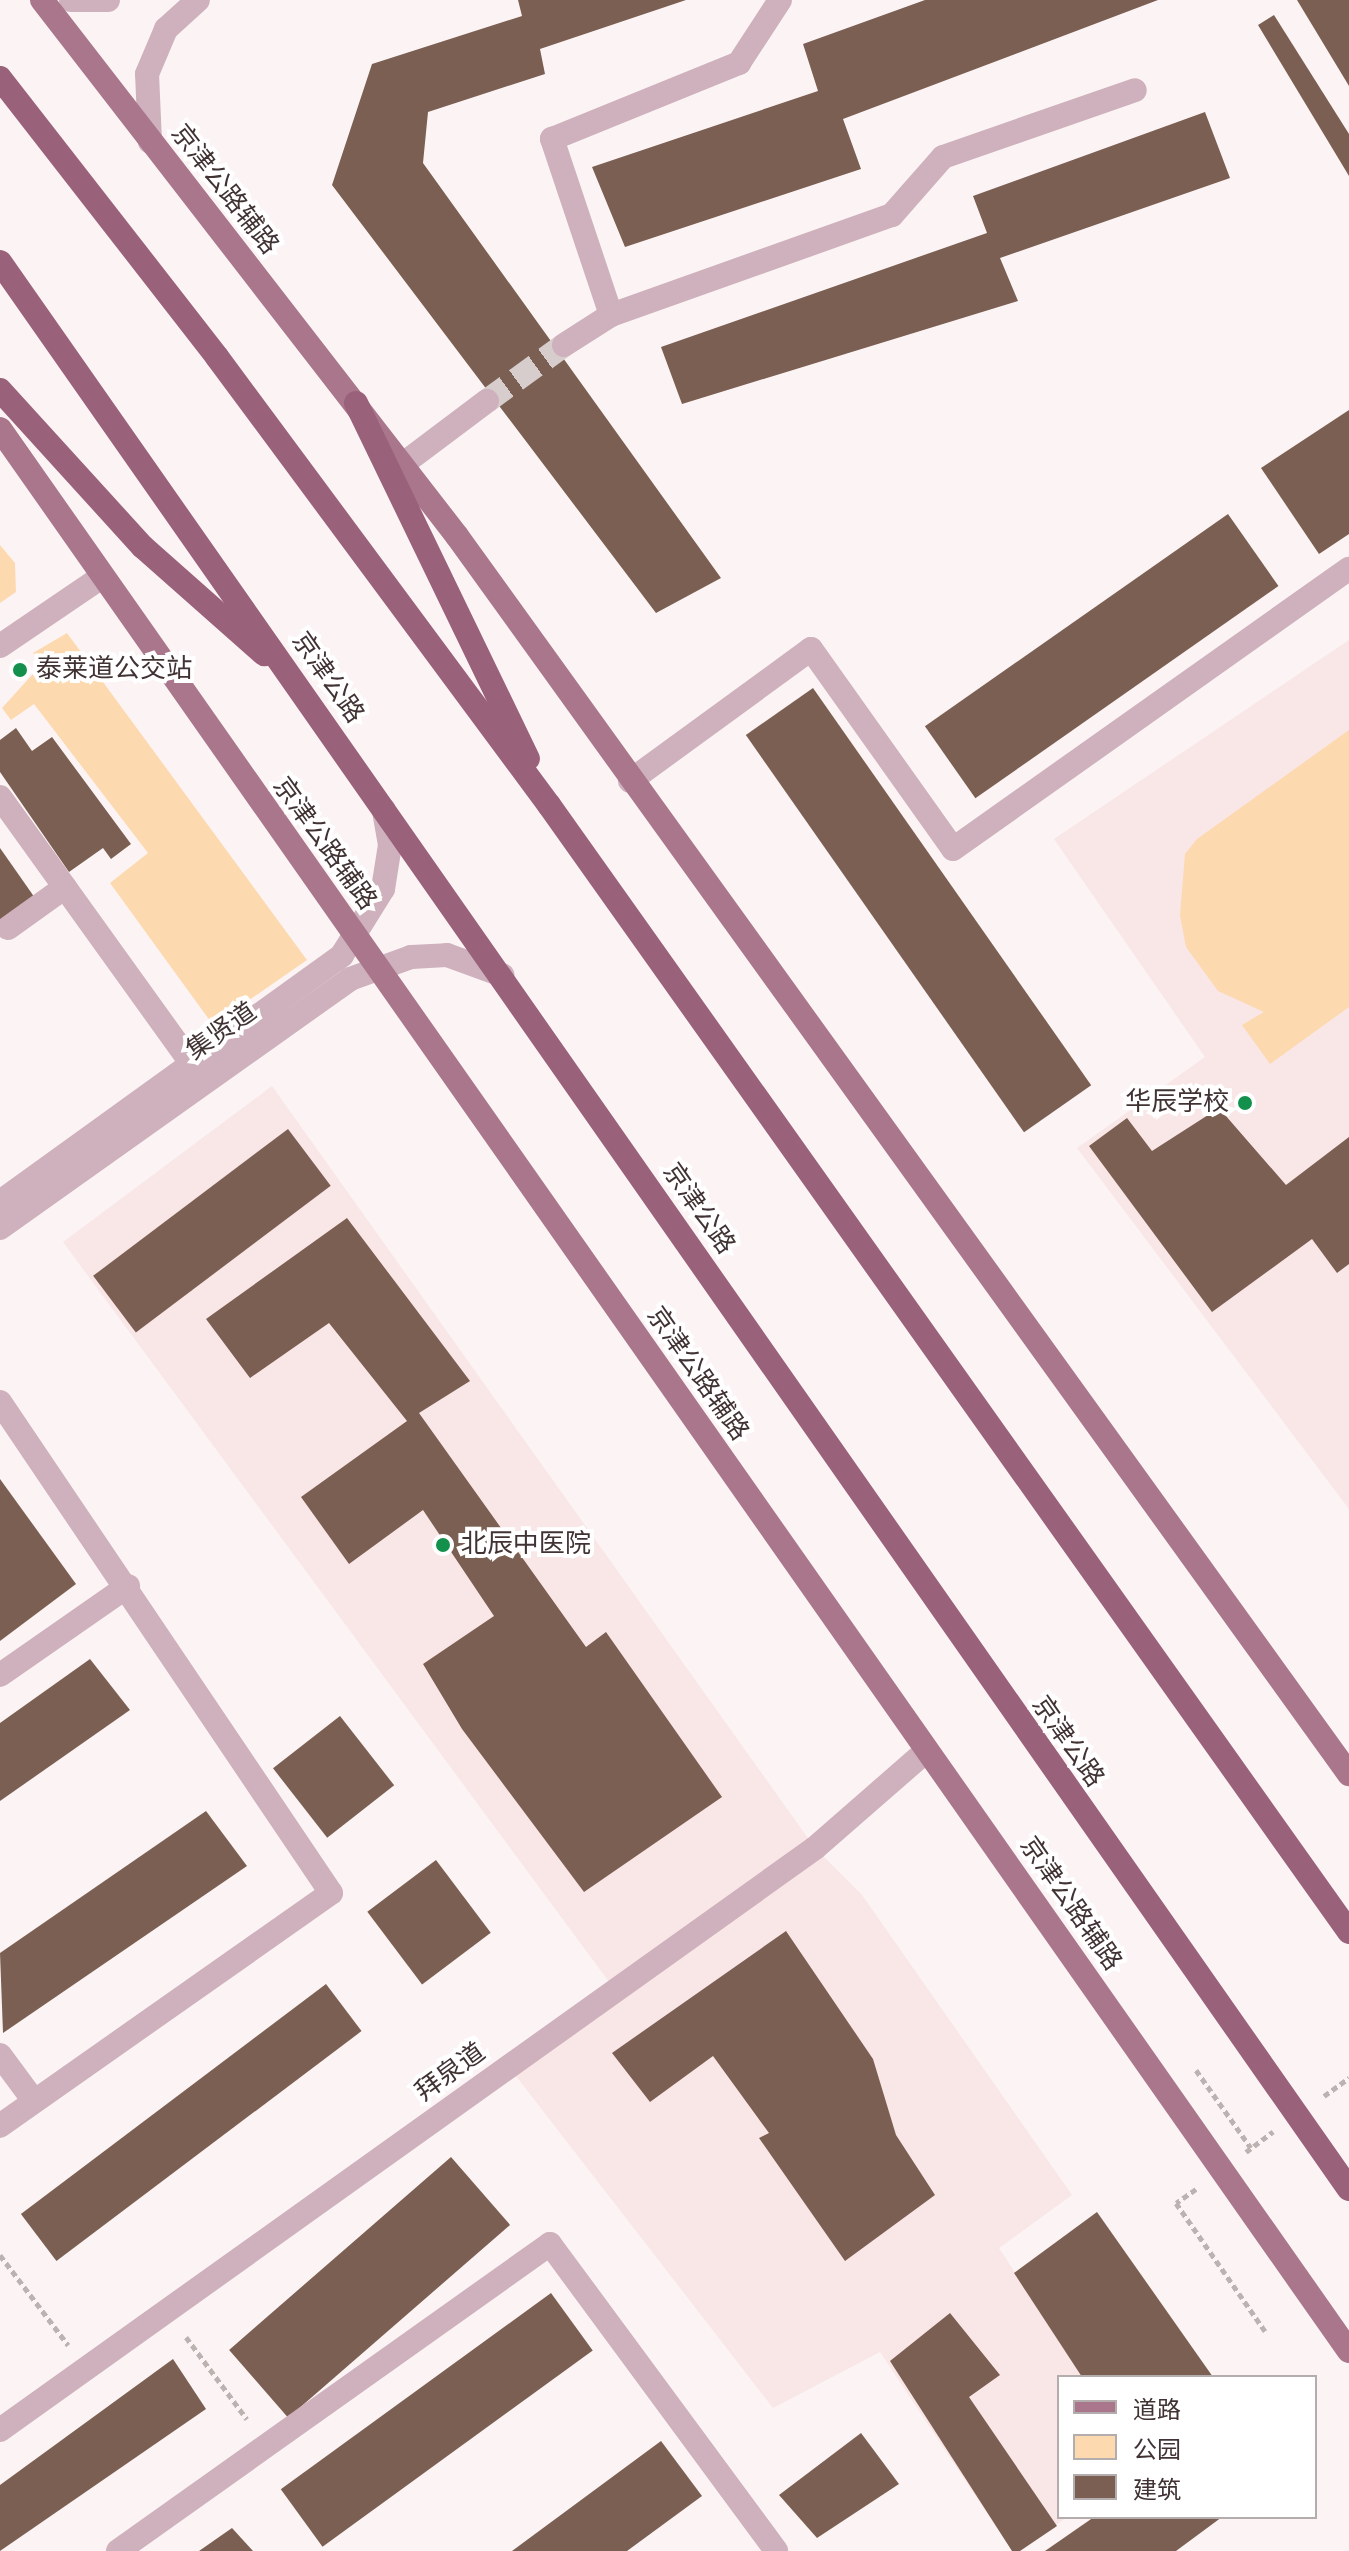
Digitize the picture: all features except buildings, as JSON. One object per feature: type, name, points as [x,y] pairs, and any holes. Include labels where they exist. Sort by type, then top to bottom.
[{"type":"highway","points":[[0,78],[217,357],[549,805],[1349,1932]]},
{"type":"highway","name":"京津公路","points":[[0,262],[502,975],[1140,1897],[1349,2189]]},
{"type":"highway","points":[[0,390],[143,547],[297,685]]},
{"type":"highway","points":[[356,403],[549,805]]},
{"type":"main road","name":"京津公路辅路","points":[[42,0],[403,464],[1349,1774]]},
{"type":"main road","name":"京津公路辅路","points":[[0,429],[100,578],[378,967],[1349,2351]]},
{"type":"street","points":[[71,0],[108,0]]},
{"type":"street","points":[[150,142],[147,74],[166,29],[198,0]]},
{"type":"street","points":[[611,315],[552,139],[739,63],[780,0]]},
{"type":"street","points":[[564,345],[611,315],[892,215],[943,157],[1135,90]]},
{"type":"street","points":[[403,464],[487,401]]},
{"type":"street","points":[[630,781],[811,649],[953,849],[1349,569]]},
{"type":"street","points":[[0,646],[100,578]]},
{"type":"street","points":[[0,797],[198,1072]]},
{"type":"street","name":"集贤道","points":[[0,1228],[325,970],[357,939],[388,864],[384,808]]},
{"type":"street","points":[[8,928],[65,887]]},
{"type":"street","name":"集贤道","points":[[0,1202],[198,1072],[335,988],[378,967],[447,955],[502,975]]},
{"type":"street","points":[[0,1402],[128,1586],[331,1893],[0,2126]]},
{"type":"street","points":[[0,1675],[128,1586]]},
{"type":"street","name":"拜泉道","points":[[0,2430],[815,1848],[926,1751]]},
{"type":"street","points":[[0,2055],[34,2101]]},
{"type":"street","points":[[118,2551],[550,2244],[776,2551]]},
{"type":"path","points":[[1196,2070],[1251,2148]]},
{"type":"path","points":[[1312,2104],[1349,2078]]},
{"type":"path","points":[[1239,2157],[1288,2122]]},
{"type":"path","points":[[1201,2185],[1176,2203],[1265,2331]]},
{"type":"path","points":[[0,2255],[85,2369]]},
{"type":"path","points":[[167,2311],[266,2446]]},
{"type":"shaded area","name":"华辰学校","points":[[1349,640],[1349,1509],[1077,1148],[1205,1057],[1054,839]]},
{"type":"shaded area","name":"北辰中医院","points":[[272,1086],[815,1848],[862,1895],[1072,2195],[999,2248],[1082,2375],[1057,2375],[1057,2519],[1064,2519],[1020,2551],[1012,2551],[880,2352],[773,2408],[509,2067],[615,1990],[63,1242]]},
{"type":"green space","points":[[0,545],[15,563],[16,592],[0,603]]},
{"type":"green space","points":[[67,633],[307,960],[213,1025],[110,883],[148,853],[34,704],[11,720],[2,708],[41,665],[33,653]]},
{"type":"green space","points":[[1349,730],[1349,1007],[1270,1064],[1242,1025],[1264,1012],[1218,991],[1186,947],[1180,915],[1185,854],[1197,839]]},
{"type":"tunnel","points":[[487,401],[564,345]]},
{"type":"place","name":"泰莱道公交站","points":[[20,670]]},
{"type":"place","name":"华辰学校","points":[[1245,1103]]},
{"type":"place","name":"北辰中医院","points":[[443,1545]]}]
